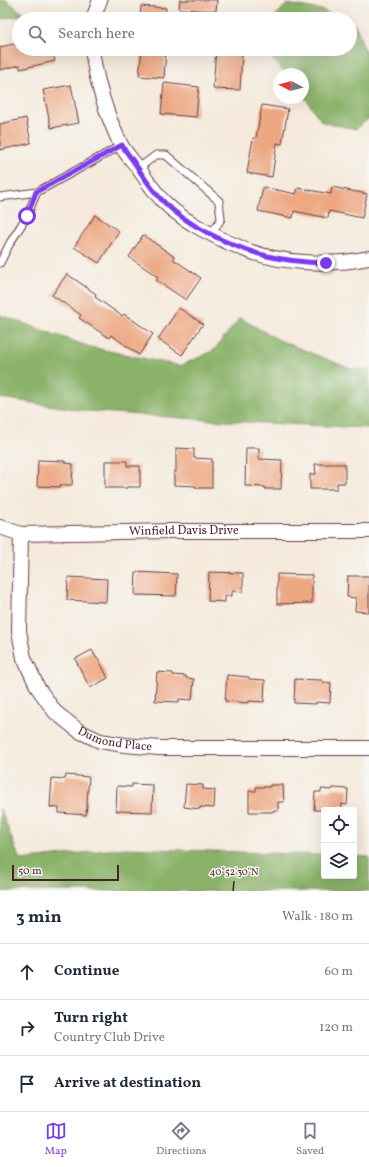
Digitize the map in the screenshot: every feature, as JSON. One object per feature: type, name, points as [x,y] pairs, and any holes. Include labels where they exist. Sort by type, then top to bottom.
[{"type":"street","points":[[96,12],[100,0]]},
{"type":"street","points":[[93,56],[97,78],[102,94],[122,145],[154,192],[166,204],[194,225],[222,240],[246,250],[269,257],[306,262],[332,263],[369,258]]},
{"type":"street","name":"Winfield Davis Drive","points":[[0,527],[20,534],[172,531],[369,531]]},
{"type":"street","name":"Dumond Place","points":[[20,534],[19,631],[24,658],[38,688],[55,712],[79,731],[100,740],[125,745],[159,748],[369,748]]},
{"type":"lane","points":[[0,197],[36,192],[122,145]]},
{"type":"lane","points":[[138,168],[156,155],[166,155],[219,201],[221,219],[211,234]]},
{"type":"lane","points":[[0,263],[10,243],[27,216],[36,192]]},
{"type":"green space","points":[[0,0],[6,0],[21,12],[12,12],[12,17],[0,19]]},
{"type":"green space","points":[[287,4],[326,12],[279,12]]},
{"type":"green space","points":[[357,29],[369,63],[369,118],[356,129],[322,122],[309,104],[309,68],[281,68],[270,56],[357,56]]},
{"type":"green space","points":[[0,315],[90,347],[180,366],[213,351],[240,318],[279,340],[351,369],[369,369],[369,428],[224,421],[87,411],[0,398]]},
{"type":"green space","points":[[0,808],[20,860],[125,848],[321,855],[321,879],[357,879],[357,856],[369,857],[369,891],[0,891]]},
{"type":"building","points":[[180,0],[217,0],[216,11],[179,9]]},
{"type":"building","points":[[141,6],[166,8],[166,12],[141,12]]},
{"type":"building","points":[[12,44],[12,56],[54,56],[55,61],[20,69],[20,65],[0,70],[0,47]]},
{"type":"building","points":[[141,56],[166,56],[164,78],[139,76]]},
{"type":"building","points":[[215,56],[242,56],[240,90],[213,89]]},
{"type":"building","points":[[164,83],[199,87],[196,117],[161,114]]},
{"type":"building","points":[[71,85],[79,123],[51,128],[43,90]]},
{"type":"building","points":[[262,105],[288,109],[282,144],[277,143],[272,177],[247,173],[253,138],[256,138]]},
{"type":"building","points":[[26,118],[31,143],[0,150],[0,124]]},
{"type":"building","points":[[263,187],[296,194],[298,188],[331,194],[332,187],[367,194],[362,218],[329,211],[328,218],[294,211],[293,218],[258,211]]},
{"type":"building","points":[[95,215],[119,231],[99,263],[74,247]]},
{"type":"building","points":[[143,235],[175,257],[173,259],[201,278],[186,300],[156,280],[158,277],[129,257]]},
{"type":"building","points":[[67,274],[96,294],[95,297],[122,316],[124,314],[153,334],[139,355],[111,335],[109,338],[79,318],[81,315],[52,295]]},
{"type":"building","points":[[179,308],[203,324],[182,355],[158,339]]},
{"type":"building","points":[[176,448],[194,449],[194,458],[212,459],[212,488],[196,488],[196,486],[174,485],[174,471],[176,472]]},
{"type":"building","points":[[246,448],[259,448],[259,459],[282,460],[281,489],[265,489],[265,487],[245,486]]},
{"type":"building","points":[[38,460],[65,461],[65,463],[73,464],[72,485],[60,485],[60,487],[37,486]]},
{"type":"building","points":[[105,461],[127,461],[127,466],[140,466],[140,487],[105,488]]},
{"type":"building","points":[[315,464],[345,464],[345,483],[337,483],[337,489],[310,489],[310,474],[316,474]]},
{"type":"building","points":[[136,572],[177,574],[176,596],[135,595]]},
{"type":"building","points":[[209,572],[243,573],[243,592],[232,591],[232,596],[225,596],[225,602],[208,601]]},
{"type":"building","points":[[277,574],[312,575],[312,603],[277,604]]},
{"type":"building","points":[[348,576],[369,576],[369,612],[355,611],[356,598],[347,597]]},
{"type":"building","points":[[68,577],[107,579],[106,602],[67,600]]},
{"type":"building","points":[[92,650],[97,659],[98,658],[108,678],[90,688],[75,659]]},
{"type":"building","points":[[157,672],[173,673],[173,675],[186,676],[186,678],[194,679],[192,700],[179,699],[179,702],[155,701]]},
{"type":"building","points":[[227,675],[265,680],[264,702],[249,701],[249,703],[225,701]]},
{"type":"building","points":[[295,679],[322,680],[322,682],[331,683],[330,703],[294,703]]},
{"type":"building","points":[[66,775],[89,777],[86,815],[59,813],[59,808],[50,807],[52,778],[65,779]]},
{"type":"building","points":[[132,784],[153,785],[152,812],[116,811],[117,786],[132,787]]},
{"type":"building","points":[[186,784],[203,785],[203,789],[215,790],[214,808],[200,807],[200,809],[184,807]]},
{"type":"building","points":[[270,785],[283,785],[284,802],[278,802],[278,811],[249,812],[249,791],[256,791],[256,787],[270,787]]},
{"type":"building","points":[[333,788],[348,789],[347,805],[342,804],[342,807],[321,807],[321,810],[314,810],[315,792],[321,792],[321,789],[332,790]]},
{"type":"route","points":[[27,216],[36,192],[122,145],[128,156],[154,192],[166,204],[194,225],[222,240],[261,255],[306,262],[326,263]]}]
